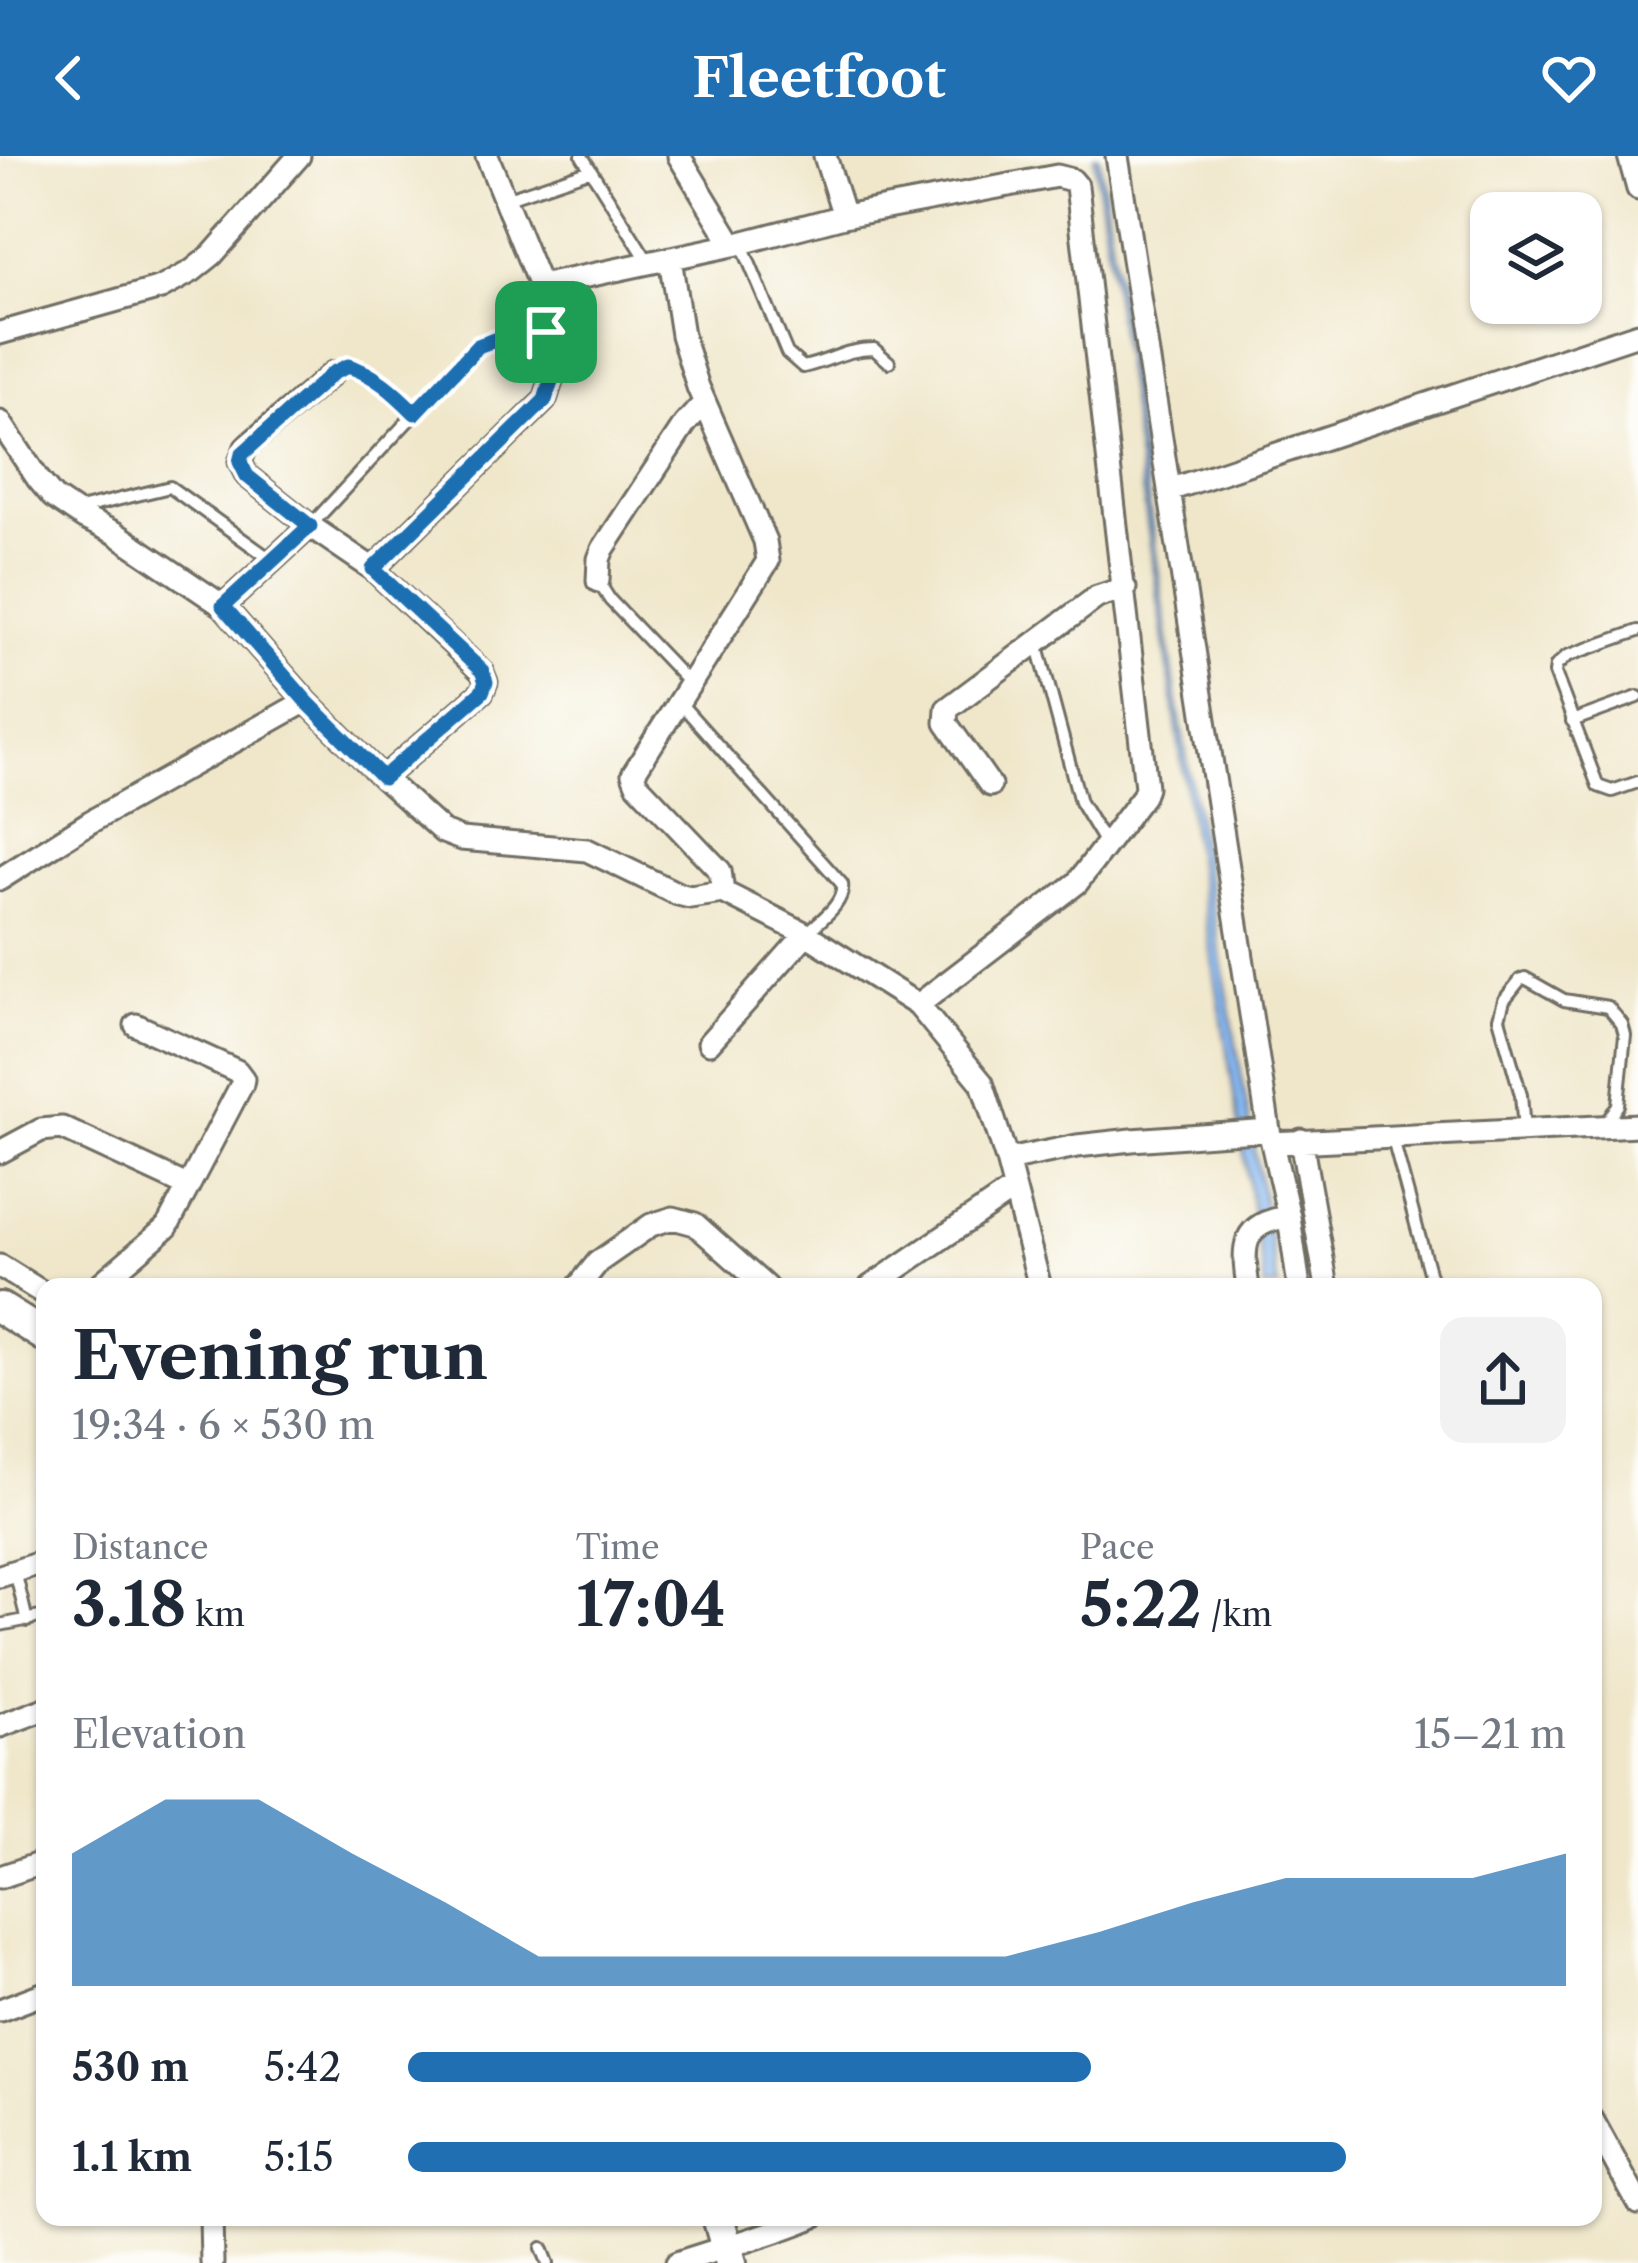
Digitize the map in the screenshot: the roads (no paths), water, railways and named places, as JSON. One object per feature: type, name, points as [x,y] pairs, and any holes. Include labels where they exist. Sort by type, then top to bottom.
[{"type":"street","points":[[0,333],[160,288],[192,271],[212,255],[299,156]]},
{"type":"street","points":[[373,569],[545,400],[552,378],[540,286],[487,156]]},
{"type":"street","points":[[679,156],[737,244]]},
{"type":"street","points":[[825,156],[844,216]]},
{"type":"street","points":[[1117,156],[1266,1135],[1298,1278]]},
{"type":"street","points":[[1629,156],[1638,189]]},
{"type":"street","points":[[540,286],[844,216],[1057,176],[1077,186],[1146,787],[1077,883],[918,1005]]},
{"type":"street","points":[[659,260],[704,403],[768,556],[634,769],[634,779],[720,872],[723,892]]},
{"type":"street","points":[[1169,490],[1638,334]]},
{"type":"street","points":[[333,373],[246,447],[240,462],[247,476],[373,569],[482,671],[486,682],[482,692],[383,778]]},
{"type":"street","points":[[598,581],[604,549],[685,424],[704,403]]},
{"type":"street","points":[[0,422],[52,497],[223,606],[306,701],[448,836],[587,850],[683,896],[723,892],[806,934],[918,1005],[982,1083],[1038,1278]]},
{"type":"street","points":[[223,606],[310,526]]},
{"type":"street","points":[[990,785],[946,723],[947,709],[1097,597],[1125,588]]},
{"type":"street","points":[[0,879],[90,822],[306,701]]},
{"type":"street","points":[[710,1043],[806,934]]},
{"type":"street","points":[[107,1278],[166,1227],[243,1079],[237,1070],[136,1025]]},
{"type":"street","points":[[1007,1160],[1077,1146],[1222,1133],[1301,1140],[1638,1125]]},
{"type":"street","points":[[0,1152],[41,1130],[62,1128],[187,1186]]},
{"type":"street","points":[[1301,1140],[1326,1278]]},
{"type":"street","points":[[883,1278],[1014,1189]]},
{"type":"street","points":[[1248,1278],[1246,1244],[1253,1228],[1285,1217]]},
{"type":"street","points":[[585,1278],[598,1262],[651,1225],[673,1218],[695,1224],[756,1278]]},
{"type":"street","points":[[1293,1246],[1320,1242]]},
{"type":"street","points":[[0,1266],[36,1288]]},
{"type":"street","points":[[0,1308],[36,1329]]},
{"type":"street","points":[[0,1726],[36,1712]]},
{"type":"street","points":[[2,1869],[36,1863]]},
{"type":"street","points":[[0,2010],[36,1996]]},
{"type":"street","points":[[1602,2137],[1638,2203]]},
{"type":"street","points":[[211,2226],[212,2263]]},
{"type":"street","points":[[677,2263],[725,2242],[793,2226]]},
{"type":"lane","points":[[582,156],[659,260]]},
{"type":"lane","points":[[505,199],[591,170]]},
{"type":"lane","points":[[737,244],[787,353],[803,367],[853,349],[874,349],[889,362]]},
{"type":"lane","points":[[310,526],[478,346],[546,332]]},
{"type":"lane","points":[[333,373],[348,366],[361,370],[415,413]]},
{"type":"lane","points":[[72,511],[170,487],[273,561]]},
{"type":"lane","points":[[598,581],[683,692],[841,881],[843,896],[806,934]]},
{"type":"lane","points":[[1638,632],[1561,659],[1555,673],[1598,786],[1612,791],[1638,782]]},
{"type":"lane","points":[[1036,642],[1079,802],[1106,844]]},
{"type":"lane","points":[[1571,721],[1638,697]]},
{"type":"lane","points":[[1525,1130],[1521,1095],[1499,1018],[1504,1000],[1525,978],[1564,1000],[1608,1007],[1622,1024],[1618,1105],[1603,1127]]},
{"type":"lane","points":[[1392,1136],[1431,1278]]},
{"type":"lane","points":[[8,1574],[27,1621]]},
{"type":"lane","points":[[0,1625],[36,1618]]},
{"type":"lane","points":[[542,2248],[548,2263]]},
{"type":"water","points":[[1094,156],[1099,156],[1177,702],[1276,1278],[1264,1278],[1192,833]]}]
